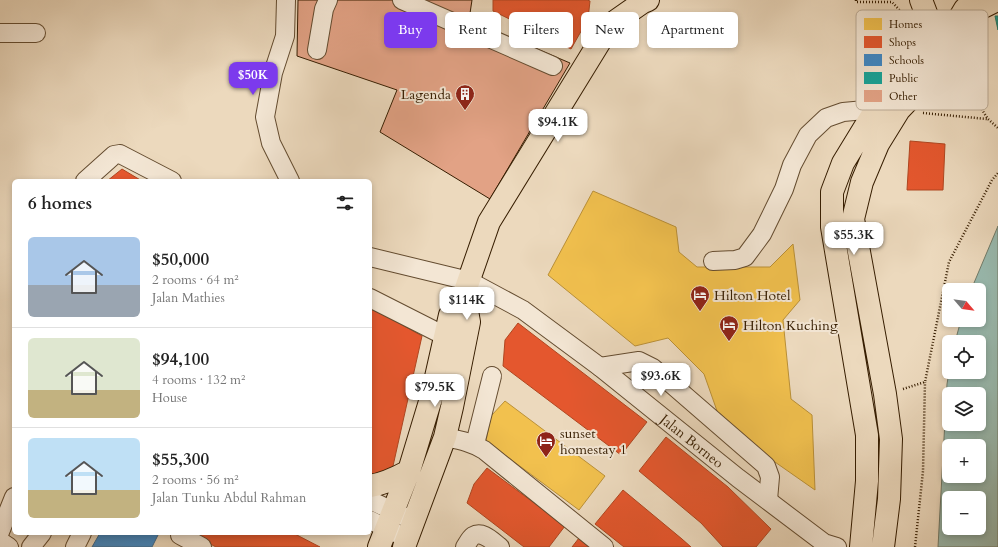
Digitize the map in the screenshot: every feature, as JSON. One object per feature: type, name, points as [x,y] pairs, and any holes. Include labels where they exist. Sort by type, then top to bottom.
[{"type":"main road","points":[[374,547],[379,528],[409,471],[432,395],[450,315],[466,287],[489,222],[610,25],[648,0]]},
{"type":"main road","points":[[921,0],[925,10]]},
{"type":"main road","points":[[964,10],[974,0]]},
{"type":"main road","points":[[978,10],[996,0]]},
{"type":"main road","points":[[861,547],[867,481],[867,435],[832,227],[832,192],[843,163],[875,110]]},
{"type":"main road","points":[[883,547],[889,499],[890,439],[885,394],[853,219],[862,182],[878,144],[899,110]]},
{"type":"main road","points":[[408,535],[444,438],[452,407],[469,322],[466,287]]},
{"type":"main road","points":[[372,486],[393,480],[409,471]]},
{"type":"street","points":[[286,0],[285,36],[273,73],[265,117],[271,143],[289,179]]},
{"type":"street","points":[[317,50],[324,9],[328,0]]},
{"type":"street","points":[[402,0],[553,66]]},
{"type":"street","points":[[0,33],[36,33]]},
{"type":"street","points":[[713,262],[735,260],[745,257],[762,234],[784,189],[792,165],[808,135],[826,118],[843,112],[865,110]]},
{"type":"street","points":[[87,179],[114,156],[120,154],[168,179]]},
{"type":"street","name":"Jalan Borneo","points":[[372,258],[466,287],[523,310],[600,367],[738,478],[824,542],[837,547]]},
{"type":"street","points":[[372,299],[445,336]]},
{"type":"street","points":[[600,367],[639,361],[652,368],[766,466],[770,477],[768,500]]},
{"type":"street","points":[[475,444],[492,376]]},
{"type":"street","points":[[444,438],[475,444],[484,450],[604,547]]},
{"type":"street","points":[[0,532],[9,497]]},
{"type":"street","points":[[372,506],[379,528],[408,535]]},
{"type":"street","points":[[465,547],[473,536],[479,534],[484,535],[500,547]]},
{"type":"street","points":[[32,547],[41,535]]},
{"type":"street","points":[[180,535],[202,547]]},
{"type":"street","points":[[0,542],[9,547]]},
{"type":"path","points":[[856,0],[856,2],[892,2],[899,10]]},
{"type":"path","points":[[899,110],[988,119]]},
{"type":"path","points":[[982,110],[988,119],[998,128]]},
{"type":"path","points":[[915,547],[923,471],[925,382],[949,262],[992,180],[998,173]]},
{"type":"path","points":[[885,394],[925,382]]},
{"type":"water","points":[[998,226],[998,547],[938,547],[942,475],[942,483],[986,483],[986,439],[944,439],[944,431],[986,431],[986,387],[947,387],[948,379],[986,379],[986,335],[957,335],[959,327],[986,327],[986,283],[974,283]]},
{"type":"building: Homes","name":"Hilton Kuching","points":[[593,191],[676,227],[679,252],[697,267],[770,267],[793,244],[800,300],[783,320],[791,399],[812,415],[815,490],[722,425],[704,374],[668,338],[635,346],[548,275]]},
{"type":"building: Homes","name":"sunset homestay 1","points":[[505,401],[605,476],[579,510],[486,441],[491,416]]},
{"type":"building: Shops","points":[[493,0],[590,1],[589,12],[581,12],[581,31],[573,45],[573,12],[509,12],[509,19],[501,15],[501,12],[493,11]]},
{"type":"building: Shops","points":[[910,141],[945,144],[943,190],[907,190]]},
{"type":"building: Shops","points":[[122,169],[139,179],[110,179]]},
{"type":"building: Shops","points":[[372,308],[422,336],[393,466],[388,475],[372,479]]},
{"type":"building: Shops","points":[[518,323],[647,422],[621,455],[503,366],[505,340]]},
{"type":"building: Shops","points":[[666,437],[728,487],[771,529],[756,547],[723,547],[701,523],[639,471]]},
{"type":"building: Shops","points":[[487,468],[565,526],[549,547],[524,547],[467,503],[474,484]]},
{"type":"building: Shops","points":[[623,490],[691,547],[624,547],[595,524]]},
{"type":"building: Shops","points":[[194,535],[297,535],[320,547],[216,547]]},
{"type":"building: Shops","points":[[579,538],[591,547],[572,547]]},
{"type":"building: Schools","points":[[99,535],[158,535],[152,547],[92,547]]},
{"type":"building: Public","points":[[995,16],[998,16],[998,30]]},
{"type":"building: Other","name":"Lagenda","points":[[298,0],[472,0],[470,12],[445,12],[445,48],[501,48],[501,34],[509,37],[509,48],[535,48],[570,63],[490,199],[380,132],[397,90],[297,56]]},
{"type":"place","name":"Lagenda","points":[[465,111]]},
{"type":"place","name":"Hilton Hotel","points":[[700,312]]},
{"type":"place","name":"Hilton Kuching","points":[[729,342]]},
{"type":"place","name":"sunset homestay 1","points":[[546,458]]}]
